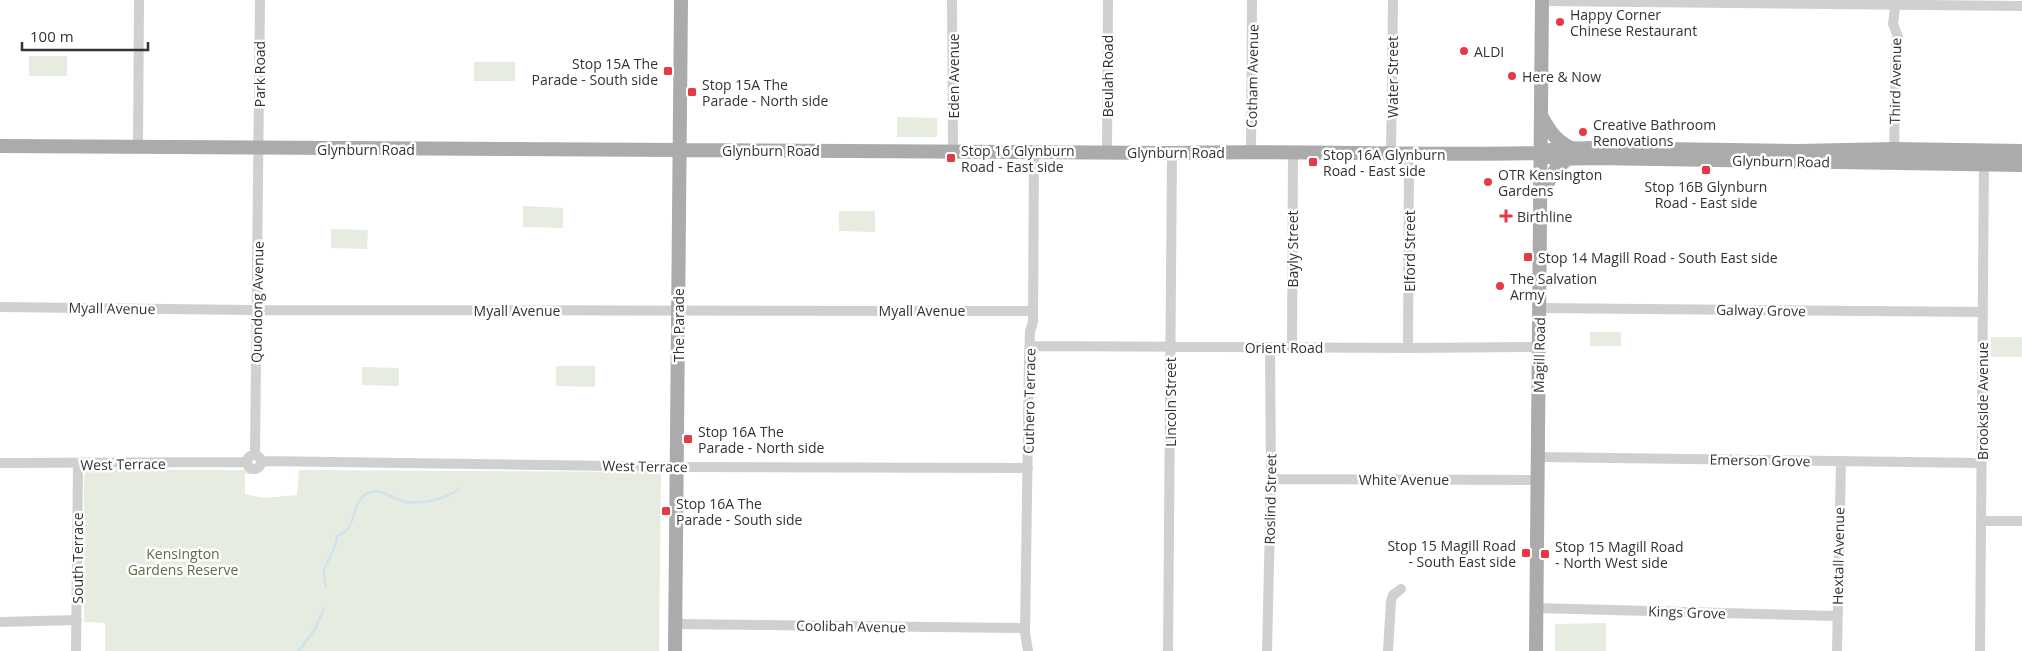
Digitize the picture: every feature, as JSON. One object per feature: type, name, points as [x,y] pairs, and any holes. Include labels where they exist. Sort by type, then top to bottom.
[{"type":"main road","name":"The Parade","points":[[675,651],[681,0]]},
{"type":"main road","name":"Magill Road","points":[[1536,651],[1542,1]]},
{"type":"main road","points":[[1541,116],[1551,133],[1570,154],[1556,169],[1541,194]]},
{"type":"main road","name":"Glynburn Road","points":[[0,146],[1172,153],[1251,151],[1392,154],[1541,153],[1554,149],[1570,154],[1894,155],[1984,158],[2022,165]]},
{"type":"main road","name":"Glynburn Road","points":[[1984,158],[2022,152]]},
{"type":"street","points":[[138,148],[139,0]]},
{"type":"street","name":"Park Road","points":[[259,149],[260,0]]},
{"type":"street","name":"Eden Avenue","points":[[952,0],[953,151]]},
{"type":"street","name":"Beulah Road","points":[[1107,152],[1108,0]]},
{"type":"street","name":"Cotham Avenue","points":[[1251,151],[1252,0]]},
{"type":"street","name":"Water Street","points":[[1392,0],[1392,154]]},
{"type":"street","points":[[1542,1],[1896,2],[2022,6]]},
{"type":"street","name":"Third Avenue","points":[[1894,155],[1896,42],[1898,37],[1894,24],[1896,2]]},
{"type":"street","name":"Quondong Avenue","points":[[258,458],[256,310],[259,149]]},
{"type":"street","name":"Cuthero Terrace","points":[[1028,651],[1025,628],[1030,346],[1033,311],[1034,151]]},
{"type":"street","name":"Bayly Street","points":[[1292,347],[1293,152]]},
{"type":"street","name":"Lincoln Street","points":[[1168,651],[1172,153]]},
{"type":"street","name":"Elford Street","points":[[1408,348],[1409,154]]},
{"type":"street","name":"Brookside Avenue","points":[[1980,651],[1984,158]]},
{"type":"street","name":"Myall Avenue","points":[[0,307],[256,310],[1033,311]]},
{"type":"street","name":"Galway Grove","points":[[1539,308],[1982,312]]},
{"type":"street","name":"Orient Road","points":[[1030,346],[1170,348],[1539,347]]},
{"type":"street","name":"Roslind Street","points":[[1266,651],[1271,479],[1270,347]]},
{"type":"street","name":"West Terrace","points":[[0,463],[246,462],[248,457],[677,466],[1028,468]]},
{"type":"street","name":"Emerson Grove","points":[[1538,457],[1981,463]]},
{"type":"street","name":"Hextall Avenue","points":[[1837,651],[1841,461]]},
{"type":"street","name":"South Terrace","points":[[76,651],[78,464]]},
{"type":"street","name":"White Avenue","points":[[1271,479],[1538,480]]},
{"type":"street","points":[[1981,521],[2022,521]]},
{"type":"street","points":[[1388,651],[1390,601],[1401,589]]},
{"type":"street","name":"Kings Grove","points":[[1537,608],[1837,616]]},
{"type":"street","points":[[0,622],[77,620]]},
{"type":"street","name":"Coolibah Avenue","points":[[676,624],[1025,628]]},
{"type":"green space","points":[[29,56],[67,56],[67,76],[29,76]]},
{"type":"green space","points":[[474,62],[515,62],[515,81],[474,81]]},
{"type":"green space","points":[[897,117],[937,118],[937,137],[897,137]]},
{"type":"green space","points":[[523,206],[563,208],[563,228],[523,227]]},
{"type":"green space","points":[[839,211],[875,211],[875,232],[839,231]]},
{"type":"green space","points":[[331,229],[368,230],[367,249],[331,248]]},
{"type":"green space","points":[[1590,332],[1621,332],[1621,346],[1590,346]]},
{"type":"green space","points":[[1991,337],[2022,337],[2022,357],[1991,357]]},
{"type":"green space","points":[[556,366],[595,366],[595,387],[556,386]]},
{"type":"green space","points":[[362,367],[399,368],[399,386],[362,385]]},
{"type":"green space","name":"Kensington Gardens Reserve","points":[[87,470],[245,470],[258,474],[245,474],[245,494],[263,498],[297,495],[299,470],[661,472],[659,651],[105,651],[105,623],[84,622],[84,476]]},
{"type":"green space","points":[[1606,623],[1606,651],[1555,651],[1555,624]]},
{"type":"waterway","points":[[326,587],[324,579],[325,567],[336,544],[337,536],[347,530],[358,503],[365,494],[378,491],[404,501],[421,502],[438,499],[459,489]]},
{"type":"waterway","points":[[299,651],[315,629],[324,608]]},
{"type":"place","name":"Happy Corner Chinese Restaurant","points":[[1560,22]]},
{"type":"place","name":"ALDI","points":[[1464,51]]},
{"type":"place","name":"Stop 15A The Parade - South side","points":[[668,71]]},
{"type":"place","name":"Here & Now","points":[[1512,76]]},
{"type":"place","name":"Stop 15A The Parade - North side","points":[[692,92]]},
{"type":"place","name":"Creative Bathroom Renovations","points":[[1583,132]]},
{"type":"place","name":"Stop 16 Glynburn Road - East side","points":[[951,158]]},
{"type":"place","name":"Stop 16A Glynburn Road - East side","points":[[1313,162]]},
{"type":"place","name":"Stop 16B Glynburn Road - East side","points":[[1706,170]]},
{"type":"place","name":"OTR Kensington Gardens","points":[[1488,182]]},
{"type":"place","name":"Birthline","points":[[1506,216]]},
{"type":"place","name":"Stop 14 Magill Road - South East side","points":[[1528,257]]},
{"type":"place","name":"The Salvation Army","points":[[1500,286]]},
{"type":"place","name":"Stop 16A The Parade - North side","points":[[688,439]]},
{"type":"place","name":"Stop 16A The Parade - South side","points":[[666,511]]},
{"type":"place","name":"Stop 15 Magill Road - South East side","points":[[1526,553]]},
{"type":"place","name":"Stop 15 Magill Road - North West side","points":[[1545,554]]}]
